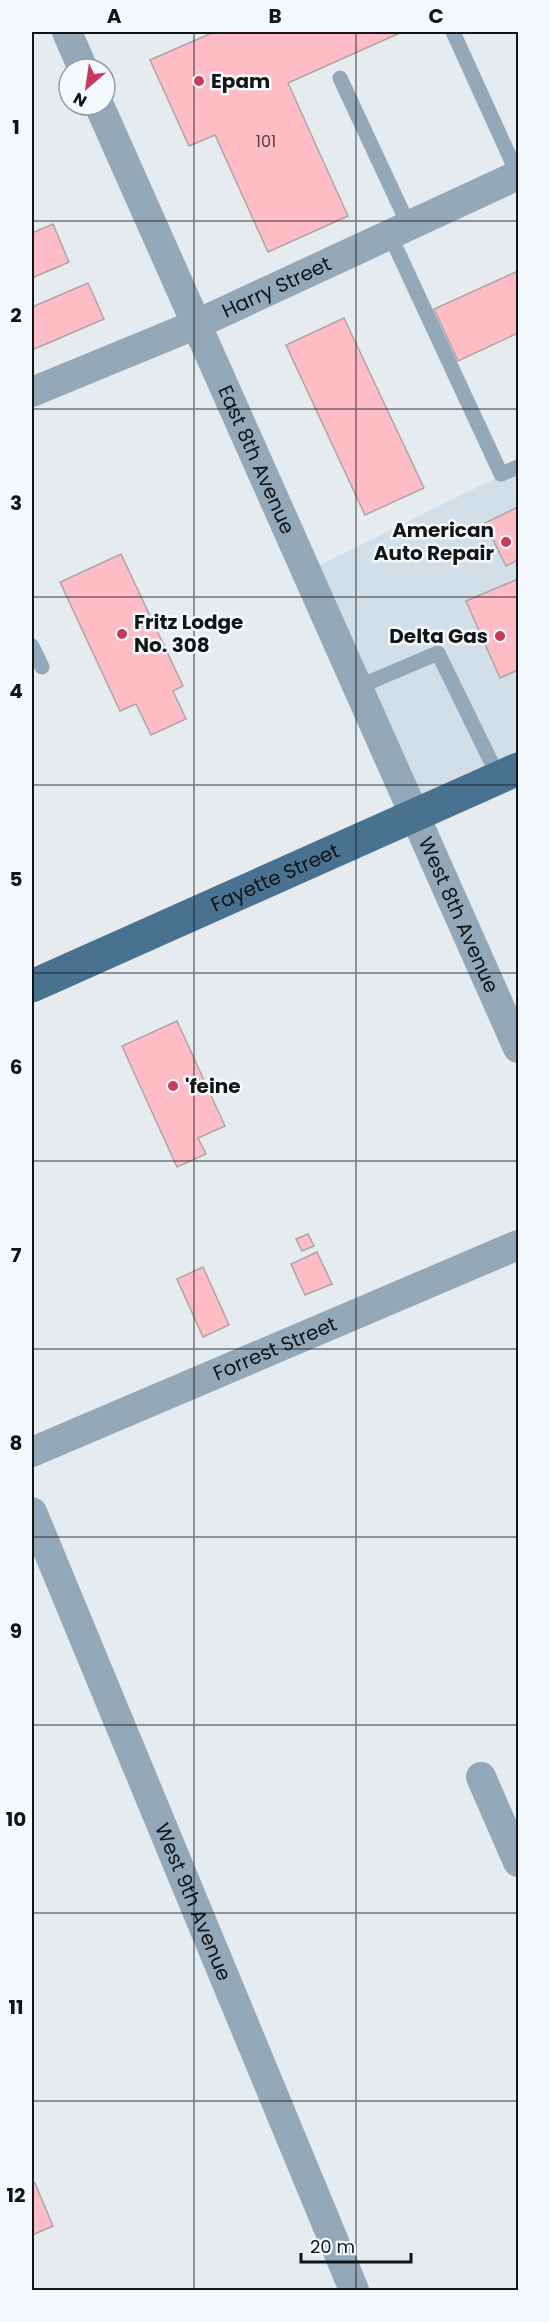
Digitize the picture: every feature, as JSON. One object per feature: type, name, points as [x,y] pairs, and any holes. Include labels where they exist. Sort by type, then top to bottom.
[{"type":"main road","name":"Fayette Street","points":[[32,987],[509,773]]},
{"type":"street","points":[[67,32],[78,57]]},
{"type":"street","name":"East 8th Avenue","points":[[104,117],[415,815]]},
{"type":"street","name":"Harry Street","points":[[32,392],[197,324],[519,175]]},
{"type":"street","name":"West 8th Avenue","points":[[415,815],[519,1048]]},
{"type":"street","name":"Forrest Street","points":[[32,1452],[519,1245]]},
{"type":"street","name":"West 9th Avenue","points":[[32,1512],[354,2290]]},
{"type":"street","points":[[481,1777],[519,1862]]},
{"type":"lane","points":[[453,32],[519,175]]},
{"type":"lane","points":[[340,78],[501,474],[519,467]]},
{"type":"lane","points":[[32,646],[42,668]]},
{"type":"lane","points":[[358,687],[438,653],[509,773]]},
{"type":"shaded area","points":[[518,467],[518,769],[415,815],[306,572]]},
{"type":"building","points":[[214,32],[402,32],[288,83],[348,216],[268,252],[215,135],[189,146],[150,60]]},
{"type":"building","points":[[53,224],[69,262],[32,278],[32,233]]},
{"type":"building","points":[[518,271],[518,333],[458,361],[434,309]]},
{"type":"building","points":[[88,283],[104,319],[32,350],[32,307]]},
{"type":"building","points":[[344,318],[424,488],[365,515],[286,345]]},
{"type":"building","name":"American Auto Repair","points":[[518,507],[518,560],[506,566],[485,523]]},
{"type":"building","name":"Fritz Lodge No. 308","points":[[121,554],[183,686],[173,691],[186,719],[151,735],[136,704],[120,711],[60,582]]},
{"type":"building","name":"Delta Gas","points":[[518,579],[518,670],[500,678],[466,601]]},
{"type":"building","name":"'feine","points":[[177,1021],[225,1126],[198,1138],[206,1154],[177,1167],[122,1046]]},
{"type":"building","points":[[308,1234],[314,1246],[302,1251],[296,1239]]},
{"type":"building","points":[[317,1252],[332,1284],[305,1295],[291,1264]]},
{"type":"building","points":[[203,1267],[229,1325],[203,1337],[177,1279]]},
{"type":"building","points":[[35,2183],[53,2226],[32,2235],[32,2185]]},
{"type":"place","name":"Epam","points":[[199,81]]},
{"type":"place","name":"American Auto Repair","points":[[506,542]]},
{"type":"place","name":"Fritz Lodge No. 308","points":[[122,634]]},
{"type":"place","name":"Delta Gas","points":[[500,636]]},
{"type":"place","name":"'feine","points":[[173,1086]]}]
